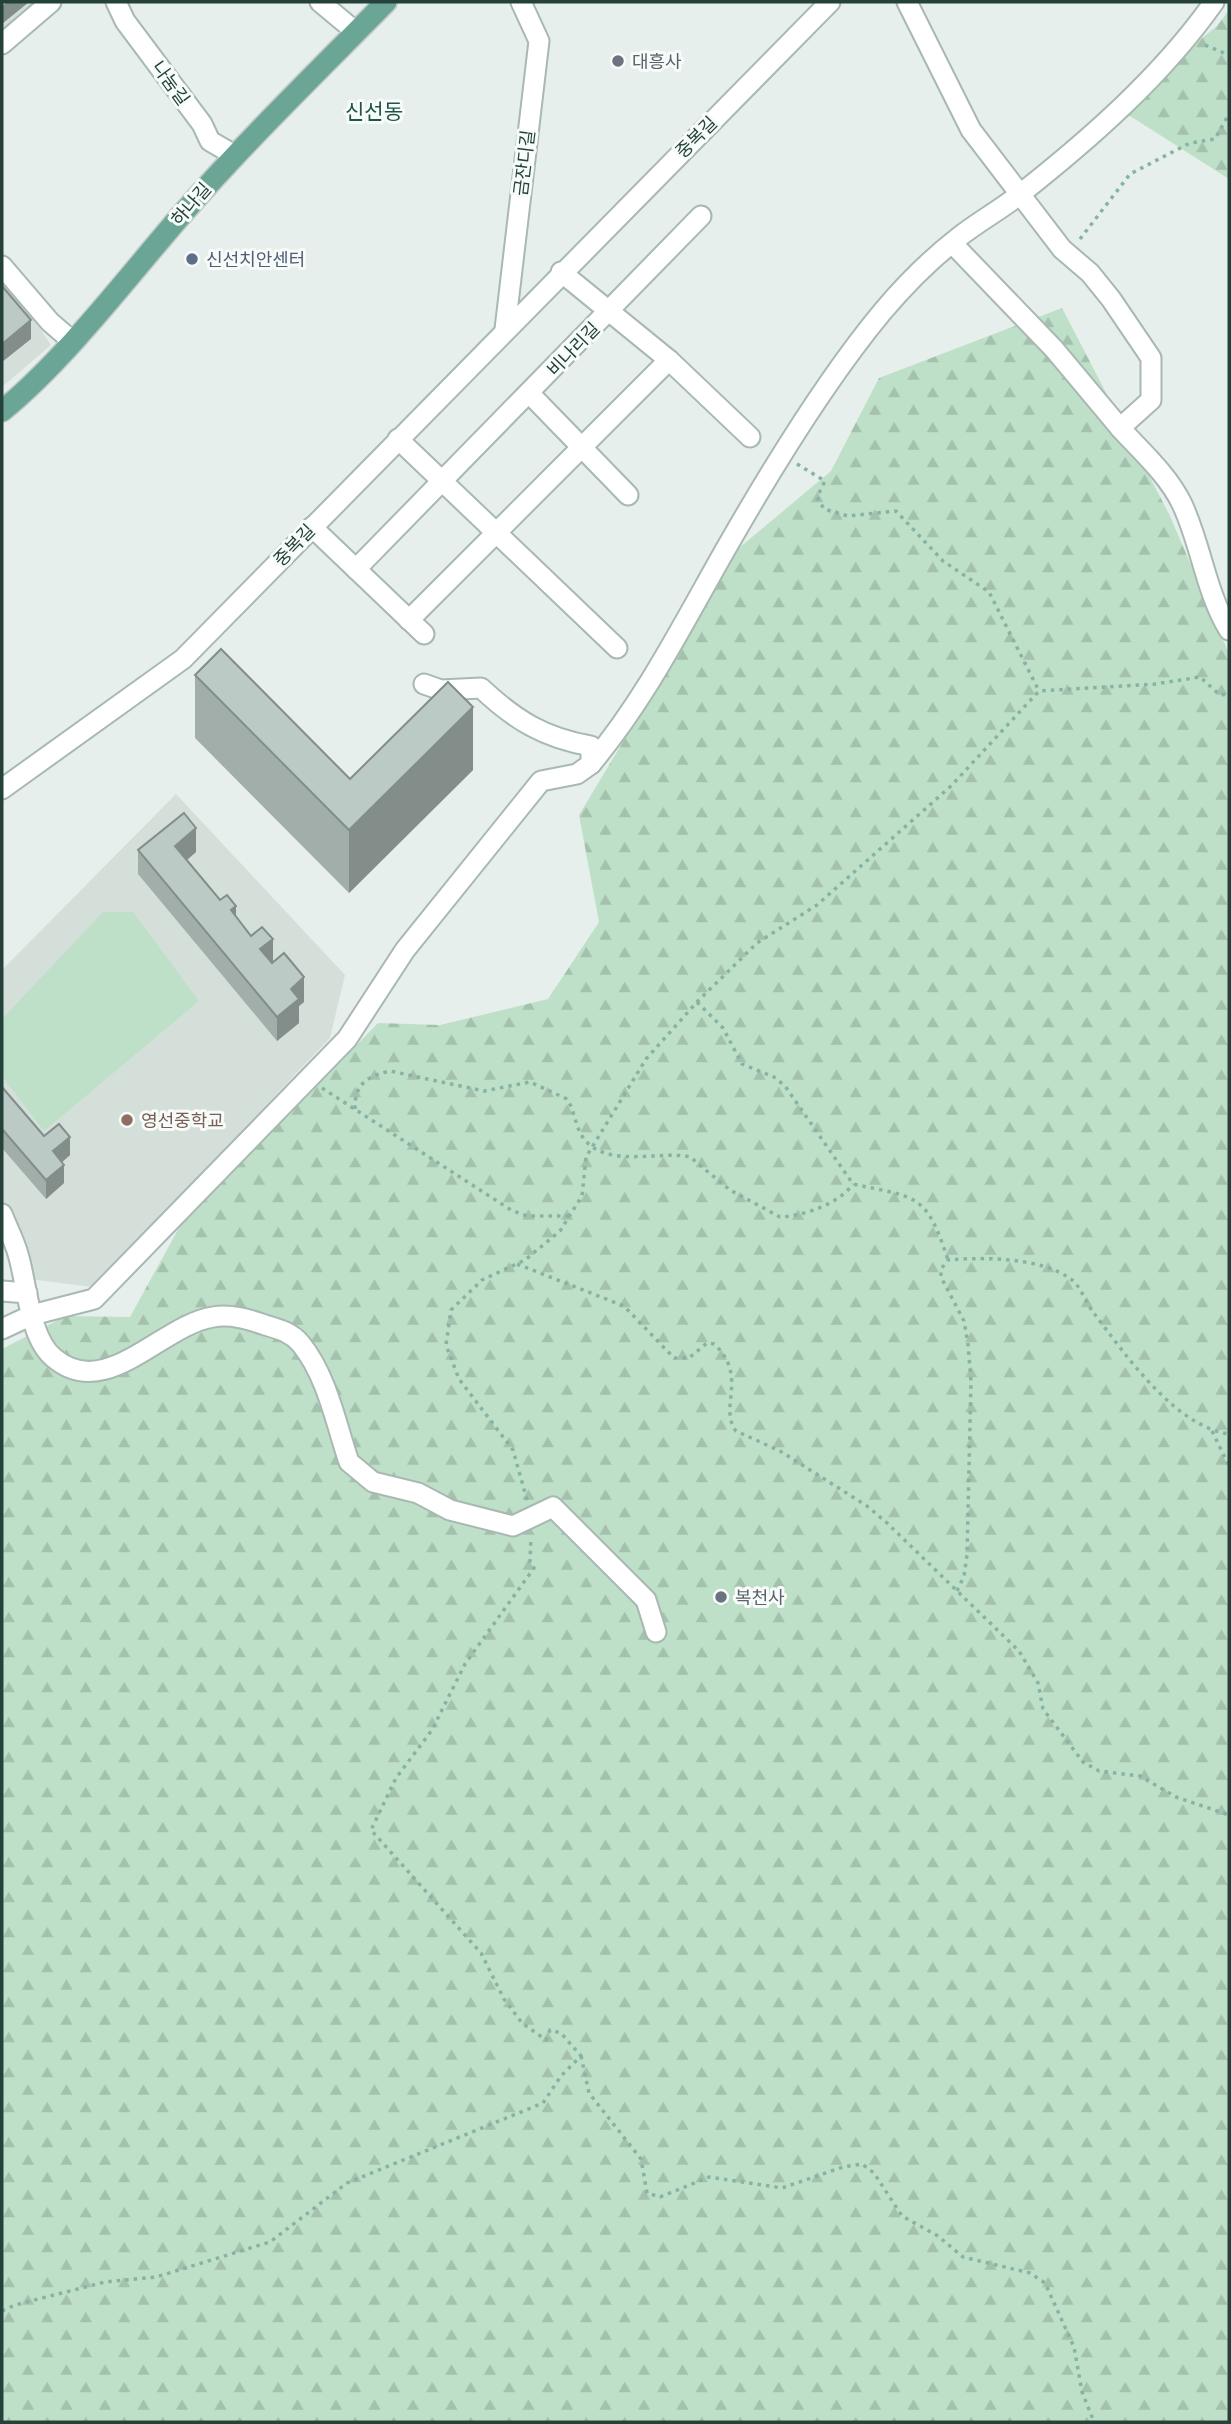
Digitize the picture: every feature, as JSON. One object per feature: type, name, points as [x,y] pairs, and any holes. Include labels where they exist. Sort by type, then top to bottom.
[{"type":"main road","name":"하나길","points":[[2,411],[21,396],[72,341],[232,157],[386,2]]},
{"type":"street","points":[[2,44],[51,2]]},
{"type":"street","name":"나눔길","points":[[116,2],[125,21],[202,124],[210,141],[229,152],[232,157]]},
{"type":"street","points":[[320,2],[356,32]]},
{"type":"street","name":"금잔디길","points":[[505,329],[539,41],[521,2]]},
{"type":"street","name":"중복길","points":[[2,789],[183,659],[561,272],[830,2]]},
{"type":"street","points":[[907,2],[971,130],[1069,255],[1090,273],[1111,299],[1151,358],[1151,400],[1120,428]]},
{"type":"street","points":[[2,1329],[32,1315],[94,1299],[346,1039],[405,950],[541,781],[577,774],[591,764],[625,723],[656,675],[730,541],[783,457],[884,310],[952,243],[1020,194],[1097,130],[1189,35],[1210,3]]},
{"type":"street","name":"비나리길","points":[[356,569],[530,394],[701,216]]},
{"type":"street","points":[[952,243],[1054,349],[1157,468],[1181,502],[1221,616],[1229,630]]},
{"type":"street","points":[[2,267],[50,322],[72,341]]},
{"type":"street","points":[[561,272],[669,360],[750,437]]},
{"type":"street","points":[[409,620],[498,534],[669,360]]},
{"type":"street","points":[[530,394],[628,495]]},
{"type":"street","points":[[398,439],[617,648]]},
{"type":"street","points":[[312,527],[424,634]]},
{"type":"street","points":[[424,684],[441,690],[481,688],[511,716],[559,740],[591,746],[591,764]]},
{"type":"street","points":[[2,1214],[18,1254],[32,1315],[52,1358],[78,1372],[111,1368],[134,1358],[170,1334],[211,1317],[242,1317],[292,1334],[316,1366],[349,1462],[373,1482],[418,1493],[450,1510],[513,1526],[553,1507],[646,1600],[656,1632]]},
{"type":"street","points":[[2,1291],[27,1293]]},
{"type":"path","points":[[1189,35],[1229,55]]},
{"type":"path","points":[[1069,255],[1130,174],[1190,143],[1215,139],[1229,114]]},
{"type":"path","points":[[783,457],[825,481],[817,497],[824,509],[848,516],[896,511],[943,561],[989,592],[1039,691]]},
{"type":"path","points":[[697,1002],[723,1028],[742,1064],[774,1077],[785,1086],[853,1184],[911,1198],[923,1204],[945,1242],[948,1260],[941,1269],[941,1277],[964,1321],[971,1381],[967,1555],[964,1576],[957,1591]]},
{"type":"path","points":[[355,1109],[361,1084],[375,1075],[390,1071],[484,1091],[530,1082],[567,1099],[577,1129],[590,1146],[636,1159],[690,1157],[730,1190],[780,1217],[826,1205],[844,1194],[853,1184]]},
{"type":"path","points":[[309,1078],[511,1210],[527,1216],[569,1216]]},
{"type":"path","points":[[948,1260],[1011,1259],[1071,1279],[1113,1338],[1165,1397],[1183,1414],[1212,1431],[1229,1434]]},
{"type":"path","points":[[517,1264],[624,1306],[674,1358],[689,1358],[708,1343],[714,1344],[732,1371],[731,1419],[736,1431],[780,1451],[867,1506],[957,1591],[1019,1651],[1038,1683],[1043,1709],[1083,1762],[1099,1771],[1140,1776],[1176,1797],[1229,1815]]},
{"type":"path","points":[[1212,1431],[1229,1466]]},
{"type":"path","points":[[582,2056],[589,2093],[641,2159],[647,2193],[660,2197],[709,2178],[782,2188],[843,2167],[862,2164],[874,2173],[902,2216],[938,2236],[963,2258],[1030,2273],[1045,2283],[1074,2347],[1082,2392],[1094,2422]]},
{"type":"shaded area","points":[[2,2],[37,2],[2,33]]},
{"type":"shaded area","points":[[2,273],[51,345],[2,387]]},
{"type":"shaded area","name":"영선중학교","points":[[176,794],[345,975],[330,1038],[93,1287],[29,1279],[2,1203],[2,970]]},
{"type":"green space","points":[[1229,10],[1229,179],[1116,107],[1217,26]]},
{"type":"green space","points":[[1062,308],[1170,516],[1229,654],[1229,2422],[2,2422],[2,1349],[66,1316],[130,1317],[180,1226],[378,1023],[440,1025],[548,999],[599,922],[579,815],[650,697],[714,569],[831,471],[879,378]]},
{"type":"green space","points":[[103,912],[133,912],[199,1001],[44,1131],[2,1076],[2,1019]]},
{"type":"building","points":[[2,286],[31,320],[2,344]]},
{"type":"building","points":[[221,649],[350,779],[448,682],[473,707],[349,830],[195,675]]},
{"type":"building","points":[[184,813],[196,828],[175,846],[220,900],[227,895],[236,906],[231,910],[251,936],[262,927],[273,939],[260,949],[272,963],[284,953],[304,977],[291,989],[299,999],[277,1017],[138,850]]},
{"type":"building","points":[[2,1087],[44,1136],[59,1124],[70,1137],[53,1151],[64,1165],[46,1180],[2,1129]]},
{"type":"place","name":"대흥사","points":[[618,61]]},
{"type":"place","name":"신선치안센터","points":[[192,259]]},
{"type":"place","name":"영선중학교","points":[[127,1120]]},
{"type":"place","name":"복천사","points":[[721,1597]]},
{"type":"district","name":"신선동","points":[[374,112]]}]
